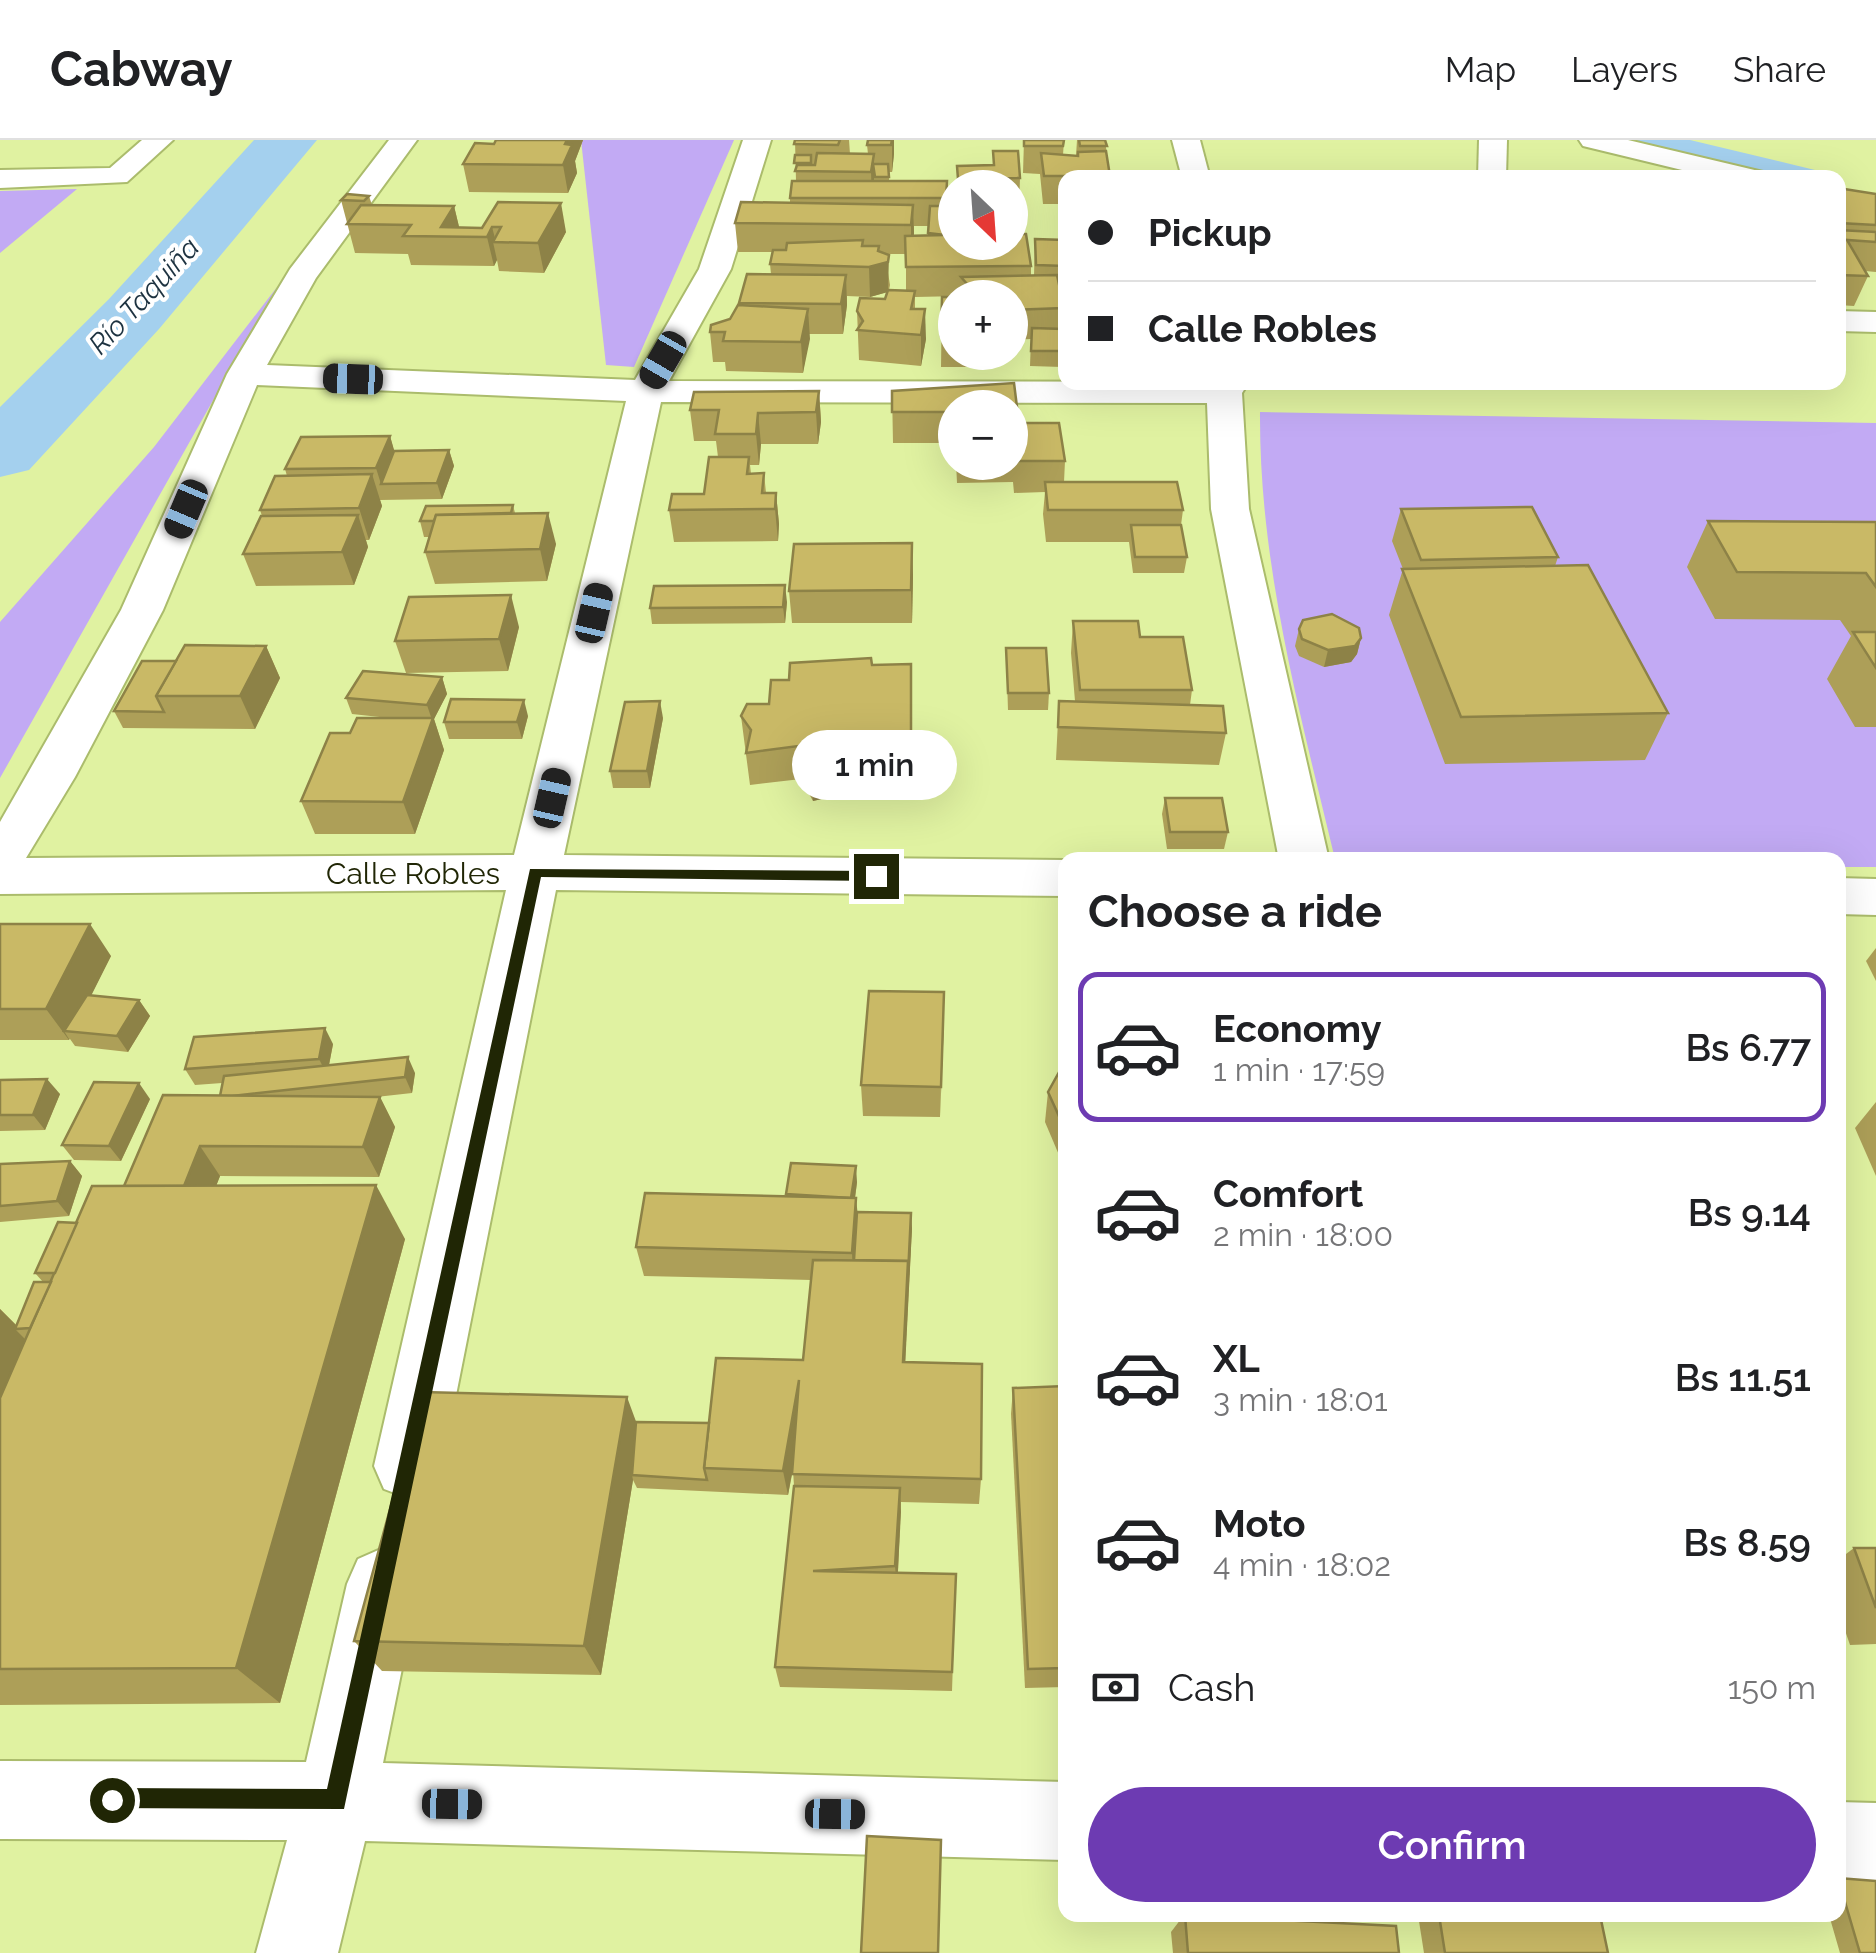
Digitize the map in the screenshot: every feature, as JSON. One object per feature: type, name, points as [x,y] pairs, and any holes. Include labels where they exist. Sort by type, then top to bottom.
[{"type":"street","points":[[0,179],[117,176],[158,140]]},
{"type":"street","points":[[0,861],[52,777],[142,610],[244,374],[300,276],[404,140]]},
{"type":"street","points":[[297,1953],[336,1801],[535,872],[646,391],[715,269],[757,140]]},
{"type":"street","points":[[1186,140],[1194,170]]},
{"type":"street","points":[[1492,170],[1493,140]]},
{"type":"street","points":[[1593,140],[1719,170]]},
{"type":"street","points":[[1846,322],[1876,322]]},
{"type":"street","points":[[244,374],[646,391],[1058,389]]},
{"type":"street","points":[[1228,390],[1230,509],[1302,852]]},
{"type":"street","name":"Calle Robles","points":[[0,876],[535,872],[1058,878]]},
{"type":"street","points":[[1846,896],[1876,896]]},
{"type":"street","points":[[0,1800],[336,1801],[1058,1821]]},
{"type":"street","points":[[1846,1842],[1876,1842]]},
{"type":"shaded area","points":[[581,140],[734,140],[634,367],[606,365]]},
{"type":"shaded area","points":[[77,189],[0,253],[0,191]]},
{"type":"shaded area","points":[[277,287],[0,778],[0,622],[154,447]]},
{"type":"shaded area","points":[[1260,412],[1876,423],[1876,867],[1846,867],[1846,852],[1333,852],[1284,636],[1261,469]]},
{"type":"building","points":[[496,140],[567,140],[565,144],[572,145],[563,165],[463,164],[475,143],[494,144]]},
{"type":"building","points":[[795,140],[840,140],[838,145],[794,144]]},
{"type":"building","points":[[868,140],[892,140],[891,145],[867,145]]},
{"type":"building","points":[[1024,140],[1064,140],[1063,146],[1024,146]]},
{"type":"building","points":[[1079,140],[1105,140],[1107,146],[1080,146]]},
{"type":"building","points":[[993,151],[1018,151],[1019,170],[957,170],[957,166],[994,165]]},
{"type":"building","points":[[1106,151],[1109,170],[1058,170],[1058,176],[1044,176],[1041,153],[1078,156],[1078,152]]},
{"type":"building","points":[[817,153],[874,154],[871,172],[795,171],[797,165],[815,165]]},
{"type":"building","points":[[795,155],[811,155],[811,163],[794,163]]},
{"type":"building","points":[[873,164],[888,164],[889,177],[875,177]]},
{"type":"building","points":[[792,181],[938,181],[938,198],[790,198]]},
{"type":"building","points":[[1846,189],[1876,194],[1876,225],[1846,223]]},
{"type":"building","points":[[347,194],[369,196],[364,201],[341,200]]},
{"type":"building","points":[[498,202],[561,203],[538,243],[493,242],[501,227],[492,227],[487,237],[403,236],[411,225],[347,224],[361,205],[454,206],[441,227],[482,228]]},
{"type":"building","points":[[741,202],[913,205],[911,225],[735,223]]},
{"type":"building","points":[[930,206],[938,206],[938,234],[928,233]]},
{"type":"building","points":[[1846,230],[1876,232],[1876,242],[1847,240],[1868,276],[1846,275]]},
{"type":"building","points":[[938,235],[938,260],[1028,260],[1028,247],[1031,266],[906,267],[905,236]]},
{"type":"building","points":[[1035,239],[1058,240],[1058,266],[1036,265]]},
{"type":"building","points":[[863,240],[862,246],[879,246],[878,251],[889,255],[888,262],[869,267],[770,264],[773,250],[786,250],[787,243]]},
{"type":"building","points":[[747,274],[846,275],[841,304],[739,303]]},
{"type":"building","points":[[1057,275],[1058,308],[1028,309],[1028,280],[961,277]]},
{"type":"building","points":[[888,290],[915,291],[911,309],[925,309],[921,335],[857,330],[863,321],[857,311],[860,298],[885,299]]},
{"type":"building","points":[[738,305],[808,309],[801,342],[723,341],[725,332],[710,332],[711,325],[730,319]]},
{"type":"building","points":[[1032,328],[1058,329],[1058,351],[1031,351]]},
{"type":"building","points":[[1014,383],[1015,390],[938,390],[938,412],[892,412],[892,391]]},
{"type":"building","points":[[819,391],[816,412],[758,413],[756,434],[715,434],[719,410],[690,410],[694,392]]},
{"type":"building","points":[[1028,423],[1059,423],[1065,461],[1028,461]]},
{"type":"building","points":[[390,436],[376,468],[285,469],[301,437]]},
{"type":"building","points":[[449,450],[437,483],[381,484],[394,451]]},
{"type":"building","points":[[709,457],[749,457],[747,474],[764,473],[762,493],[776,493],[775,509],[669,510],[672,494],[704,494]]},
{"type":"building","points":[[372,474],[359,508],[260,510],[275,476]]},
{"type":"building","points":[[1045,482],[1177,482],[1183,510],[1048,510]]},
{"type":"building","points":[[513,505],[511,513],[436,515],[434,521],[420,521],[426,506]]},
{"type":"building","points":[[1532,507],[1558,557],[1421,560],[1401,509]]},
{"type":"building","points":[[548,513],[540,549],[425,552],[436,515]]},
{"type":"building","points":[[358,515],[342,552],[243,554],[261,516]]},
{"type":"building","points":[[1708,521],[1876,522],[1876,587],[1866,573],[1737,572]]},
{"type":"building","points":[[1131,525],[1181,525],[1187,557],[1135,557]]},
{"type":"building","points":[[912,543],[911,590],[789,591],[794,544]]},
{"type":"building","points":[[1588,565],[1668,713],[1461,717],[1402,569]]},
{"type":"building","points":[[785,585],[783,607],[650,608],[654,586]]},
{"type":"building","points":[[511,595],[499,639],[395,641],[409,597]]},
{"type":"building","points":[[1332,614],[1359,628],[1361,638],[1355,646],[1328,650],[1302,639],[1299,629],[1303,620]]},
{"type":"building","points":[[1073,621],[1138,621],[1140,637],[1183,637],[1192,690],[1080,690]]},
{"type":"building","points":[[1853,632],[1876,632],[1876,668]]},
{"type":"building","points":[[185,645],[266,646],[240,696],[156,696]]},
{"type":"building","points":[[1006,648],[1046,648],[1049,693],[1008,693]]},
{"type":"building","points":[[871,658],[872,665],[911,664],[911,748],[845,749],[845,761],[810,768],[798,746],[746,753],[751,730],[741,716],[747,704],[769,704],[771,680],[789,680],[790,663]]},
{"type":"building","points":[[142,661],[176,661],[156,696],[164,712],[114,711]]},
{"type":"building","points":[[363,671],[442,677],[427,705],[346,698]]},
{"type":"building","points":[[451,699],[524,700],[517,722],[444,722]]},
{"type":"building","points":[[660,701],[647,771],[610,771],[625,702]]},
{"type":"building","points":[[1059,701],[1223,706],[1226,733],[1058,727]]},
{"type":"building","points":[[357,718],[433,718],[403,802],[301,801],[330,733],[350,733]]},
{"type":"building","points":[[1165,798],[1222,798],[1228,832],[1170,832]]},
{"type":"building","points":[[0,924],[90,924],[46,1009],[0,1009]]},
{"type":"building","points":[[869,991],[944,992],[941,1087],[861,1085]]},
{"type":"building","points":[[87,995],[139,1000],[117,1036],[64,1031]]},
{"type":"building","points":[[325,1028],[319,1059],[185,1069],[194,1037]]},
{"type":"building","points":[[408,1057],[405,1077],[220,1096],[224,1076]]},
{"type":"building","points":[[1058,1074],[1058,1114],[1048,1092]]},
{"type":"building","points":[[47,1079],[33,1115],[0,1115],[0,1080]]},
{"type":"building","points":[[94,1082],[139,1083],[109,1146],[62,1145]]},
{"type":"building","points":[[163,1095],[380,1097],[363,1147],[200,1146],[184,1186],[124,1186]]},
{"type":"building","points":[[70,1161],[57,1201],[0,1206],[0,1164]]},
{"type":"building","points":[[791,1163],[856,1166],[851,1198],[786,1194]]},
{"type":"building","points":[[376,1185],[236,1668],[0,1669],[0,1398],[92,1186]]},
{"type":"building","points":[[645,1193],[856,1198],[852,1253],[636,1247]]},
{"type":"building","points":[[857,1212],[911,1213],[908,1275],[908,1261],[854,1260]]},
{"type":"building","points":[[58,1222],[77,1223],[55,1273],[35,1273]]},
{"type":"building","points":[[813,1260],[908,1261],[903,1362],[982,1364],[981,1479],[792,1474],[799,1380],[783,1471],[704,1468],[716,1358],[803,1360]]},
{"type":"building","points":[[34,1282],[51,1282],[30,1328],[15,1329]]},
{"type":"building","points":[[1058,1386],[1058,1668],[1028,1669],[1013,1388]]},
{"type":"building","points":[[422,1392],[627,1397],[584,1646],[354,1641]]},
{"type":"building","points":[[636,1422],[709,1423],[704,1468],[707,1480],[632,1475]]},
{"type":"building","points":[[794,1486],[900,1488],[895,1566],[813,1571],[956,1574],[952,1672],[775,1667]]},
{"type":"building","points":[[1854,1548],[1876,1548],[1876,1608]]},
{"type":"building","points":[[867,1836],[941,1840],[938,1953],[861,1953]]},
{"type":"building","points":[[1846,1879],[1876,1881],[1876,1953],[1860,1953],[1846,1905]]},
{"type":"building","points":[[1186,1922],[1396,1926],[1399,1953],[1188,1953]]},
{"type":"building","points":[[1440,1922],[1601,1922],[1608,1953],[1445,1953]]},
{"type":"waterway","name":"Río Taquiña","points":[[0,453],[134,314],[287,140]]},
{"type":"waterway","points":[[1646,140],[1769,170]]},
{"type":"route","points":[[112,1800],[336,1801],[535,872],[876,876]]}]
